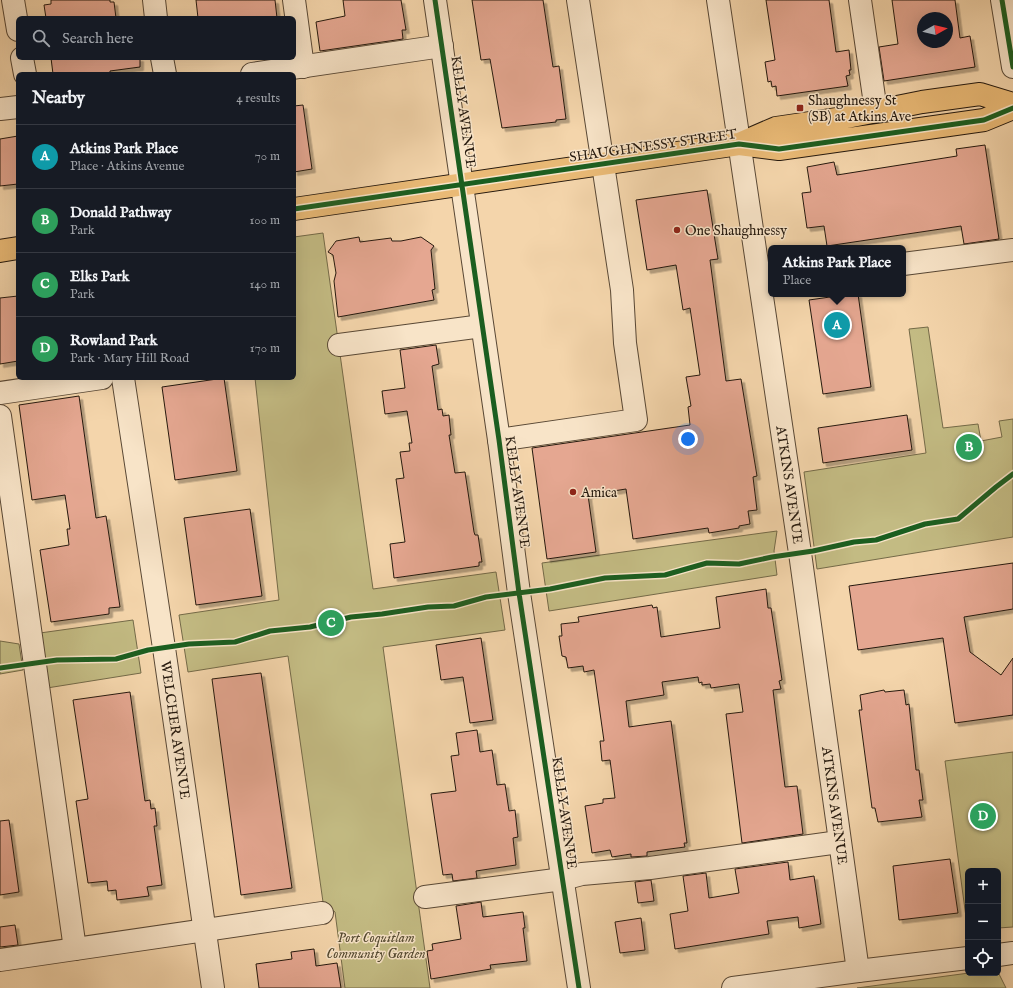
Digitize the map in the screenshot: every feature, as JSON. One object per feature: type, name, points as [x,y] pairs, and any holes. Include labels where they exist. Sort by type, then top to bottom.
[{"type":"main road","name":"SHAUGHNESSY STREET","points":[[296,209],[740,144],[776,128],[922,102],[980,94],[1013,104]]},
{"type":"main road","name":"SHAUGHNESSY STREET","points":[[740,144],[779,149],[984,120],[1013,108]]},
{"type":"main road","points":[[0,251],[16,248]]},
{"type":"street","points":[[14,0],[16,16]]},
{"type":"street","points":[[154,0],[156,16]]},
{"type":"street","points":[[294,0],[304,67]]},
{"type":"street","name":"KELLY AVENUE","points":[[435,0],[499,440],[519,593],[579,988]]},
{"type":"street","points":[[499,440],[636,420],[625,343],[622,290],[578,0]]},
{"type":"street","name":"ATKINS AVENUE","points":[[718,0],[740,144],[766,283],[800,553],[858,971]]},
{"type":"street","points":[[860,0],[876,111]]},
{"type":"street","points":[[1002,0],[1013,67]]},
{"type":"street","points":[[267,72],[442,46]]},
{"type":"street","points":[[22,60],[25,72]]},
{"type":"street","points":[[162,60],[164,72]]},
{"type":"street","points":[[0,110],[16,107]]},
{"type":"street","points":[[906,264],[1013,250]]},
{"type":"street","points":[[339,345],[482,326]]},
{"type":"street","points":[[0,393],[88,380]]},
{"type":"street","name":"WELCHER AVENUE","points":[[123,380],[166,656],[213,988]]},
{"type":"street","points":[[0,416],[75,950]]},
{"type":"street","points":[[425,897],[563,879],[582,874],[650,868],[839,842]]},
{"type":"street","points":[[0,960],[322,913]]},
{"type":"street","points":[[1001,955],[1013,953]]},
{"type":"street","points":[[733,988],[965,958]]},
{"type":"green space","name":"Port Coquitlam Community Garden","points":[[323,233],[373,589],[496,572],[505,630],[383,647],[430,988],[345,988],[335,912],[323,902],[288,656],[188,672],[179,615],[279,600],[255,380],[296,380],[296,237]]},
{"type":"green space","points":[[928,327],[943,428],[978,424],[981,441],[1002,437],[999,421],[1013,419],[1013,537],[817,569],[804,472],[926,453],[909,329]]},
{"type":"green space","points":[[777,531],[774,551],[777,575],[549,611],[542,563]]},
{"type":"green space","points":[[133,620],[141,673],[47,688],[40,633]]},
{"type":"green space","points":[[0,641],[19,644],[23,670],[0,674]]},
{"type":"green space","points":[[1013,752],[1013,927],[1001,928],[1001,868],[965,868],[965,910],[945,761]]},
{"type":"green space","points":[[965,974],[965,976],[1000,976],[1006,988],[857,988]]},
{"type":"building","points":[[51,0],[110,0],[110,2],[114,2],[116,16],[46,16],[44,5],[51,4]]},
{"type":"building","points":[[196,0],[275,0],[277,16],[198,16]]},
{"type":"building","points":[[343,0],[401,0],[406,30],[402,30],[403,39],[320,51],[316,22],[345,16]]},
{"type":"building","points":[[472,0],[543,0],[553,67],[559,66],[566,119],[556,120],[556,122],[502,128],[490,59],[481,60]]},
{"type":"building","points":[[766,0],[829,0],[836,52],[849,50],[851,70],[849,70],[850,75],[846,76],[848,86],[777,96],[776,86],[772,87],[771,81],[768,82],[765,62],[775,60]]},
{"type":"building","points":[[892,0],[955,0],[960,38],[970,36],[975,67],[884,81],[879,47],[898,44]]},
{"type":"building","points":[[51,60],[140,60],[140,67],[110,72],[53,72]]},
{"type":"building","points":[[303,105],[312,169],[296,172],[296,106]]},
{"type":"building","points":[[16,136],[16,184],[0,186],[0,139]]},
{"type":"building","points":[[985,145],[999,239],[964,244],[961,226],[827,245],[824,226],[807,228],[802,193],[811,192],[807,167],[834,162],[837,175],[957,156],[956,149]]},
{"type":"building","points":[[707,190],[718,259],[710,260],[726,381],[741,379],[757,476],[753,477],[757,510],[748,511],[750,524],[739,526],[739,528],[709,533],[708,528],[633,539],[626,489],[588,495],[596,552],[547,559],[532,448],[690,425],[688,407],[691,406],[686,377],[700,375],[690,308],[683,310],[676,265],[647,270],[636,200]]},
{"type":"building","points":[[359,237],[360,242],[391,238],[392,241],[401,241],[421,237],[434,246],[431,250],[435,289],[432,290],[434,300],[338,317],[334,281],[336,273],[333,255],[328,252],[336,241]]},
{"type":"building","points":[[16,296],[16,361],[0,364],[0,298]]},
{"type":"building","points":[[830,297],[858,297],[871,387],[823,394],[809,300]]},
{"type":"building","points":[[436,345],[439,364],[432,366],[438,410],[442,409],[443,416],[449,415],[451,435],[449,435],[455,473],[465,472],[474,532],[475,535],[478,535],[482,562],[479,562],[479,566],[394,578],[390,544],[405,542],[396,479],[404,478],[400,452],[410,451],[409,443],[412,443],[407,411],[385,414],[382,391],[405,388],[400,350]]},
{"type":"building","points":[[210,380],[224,380],[237,471],[175,480],[162,387]]},
{"type":"building","points":[[79,396],[96,518],[106,516],[120,607],[109,608],[109,614],[51,622],[40,550],[69,545],[67,529],[70,529],[65,495],[32,500],[19,405]]},
{"type":"building","points":[[907,415],[912,450],[823,463],[818,428]]},
{"type":"building","points":[[250,509],[262,596],[196,605],[184,518]]},
{"type":"building","points":[[1013,563],[1013,609],[964,617],[970,652],[1001,675],[1013,658],[1013,715],[955,723],[943,638],[858,650],[849,586]]},
{"type":"building","points":[[766,589],[768,608],[771,608],[782,680],[779,681],[781,689],[773,690],[785,787],[797,786],[803,834],[742,843],[726,714],[743,712],[739,684],[711,688],[710,684],[702,685],[702,682],[699,683],[698,677],[662,682],[664,695],[626,701],[629,727],[671,721],[687,843],[684,843],[685,847],[647,852],[647,856],[631,857],[631,854],[612,857],[610,850],[592,853],[585,806],[603,803],[603,799],[615,798],[610,760],[602,761],[600,741],[604,741],[594,670],[584,672],[583,666],[568,668],[566,657],[562,656],[559,636],[562,636],[561,624],[579,622],[578,617],[652,605],[653,608],[657,607],[661,637],[720,628],[716,597]]},
{"type":"building","points":[[481,638],[493,720],[470,723],[463,677],[441,680],[436,645]]},
{"type":"building","points":[[261,673],[292,888],[241,895],[212,679]]},
{"type":"building","points":[[884,690],[885,692],[904,690],[906,705],[909,704],[916,770],[919,770],[923,800],[919,800],[922,817],[878,822],[875,808],[872,808],[859,710],[862,710],[860,695]]},
{"type":"building","points":[[130,692],[145,801],[150,800],[151,809],[155,808],[157,826],[154,826],[162,885],[147,887],[149,896],[117,900],[116,890],[108,891],[107,881],[88,883],[76,801],[88,799],[73,700]]},
{"type":"building","points":[[477,730],[480,752],[492,750],[497,785],[505,784],[509,811],[515,810],[518,837],[513,838],[516,865],[476,871],[477,878],[453,881],[452,874],[443,875],[431,794],[456,791],[451,756],[459,755],[456,733]]},
{"type":"building","points":[[9,820],[19,892],[0,895],[0,821]]},
{"type":"building","points":[[950,859],[958,913],[899,920],[893,866]]},
{"type":"building","points":[[788,862],[790,880],[814,876],[821,924],[799,928],[798,917],[767,921],[769,934],[675,949],[670,914],[688,911],[683,876],[706,873],[709,898],[739,893],[735,869]]},
{"type":"building","points":[[651,880],[654,901],[638,903],[635,882]]},
{"type":"building","points":[[481,902],[483,917],[523,912],[525,928],[523,928],[527,961],[490,965],[491,969],[431,979],[427,951],[433,950],[432,944],[461,939],[456,906]]},
{"type":"building","points":[[641,918],[645,950],[620,953],[615,922]]},
{"type":"building","points":[[15,925],[18,945],[0,947],[0,927]]},
{"type":"building","points":[[314,949],[316,966],[337,963],[341,988],[259,988],[256,964],[292,959],[291,952]]},
{"type":"cycle path","points":[[435,0],[499,440],[519,593],[579,988]]},
{"type":"cycle path","points":[[1002,0],[1013,67]]},
{"type":"cycle path","points":[[296,209],[739,144],[779,149],[984,120],[1013,108]]},
{"type":"cycle path","points":[[0,668],[57,660],[116,659],[148,650],[189,644],[235,642],[270,631],[310,627],[351,617],[428,607],[454,606],[486,597],[550,589],[605,578],[665,575],[707,563],[739,564],[854,542],[876,540],[925,524],[958,519],[1013,474]]},
{"type":"place","name":"Shaughnessy St (SB) at Atkins Ave","points":[[800,108]]},
{"type":"place","name":"One Shaughnessy","points":[[677,230]]},
{"type":"place","name":"Atkins Park Place","points":[[837,325]]},
{"type":"place","name":"Donald Pathway","points":[[969,447]]},
{"type":"place","name":"Amica","points":[[573,492]]},
{"type":"place","name":"Elks Park","points":[[331,623]]},
{"type":"place","name":"Rowland Park","points":[[983,816]]}]
